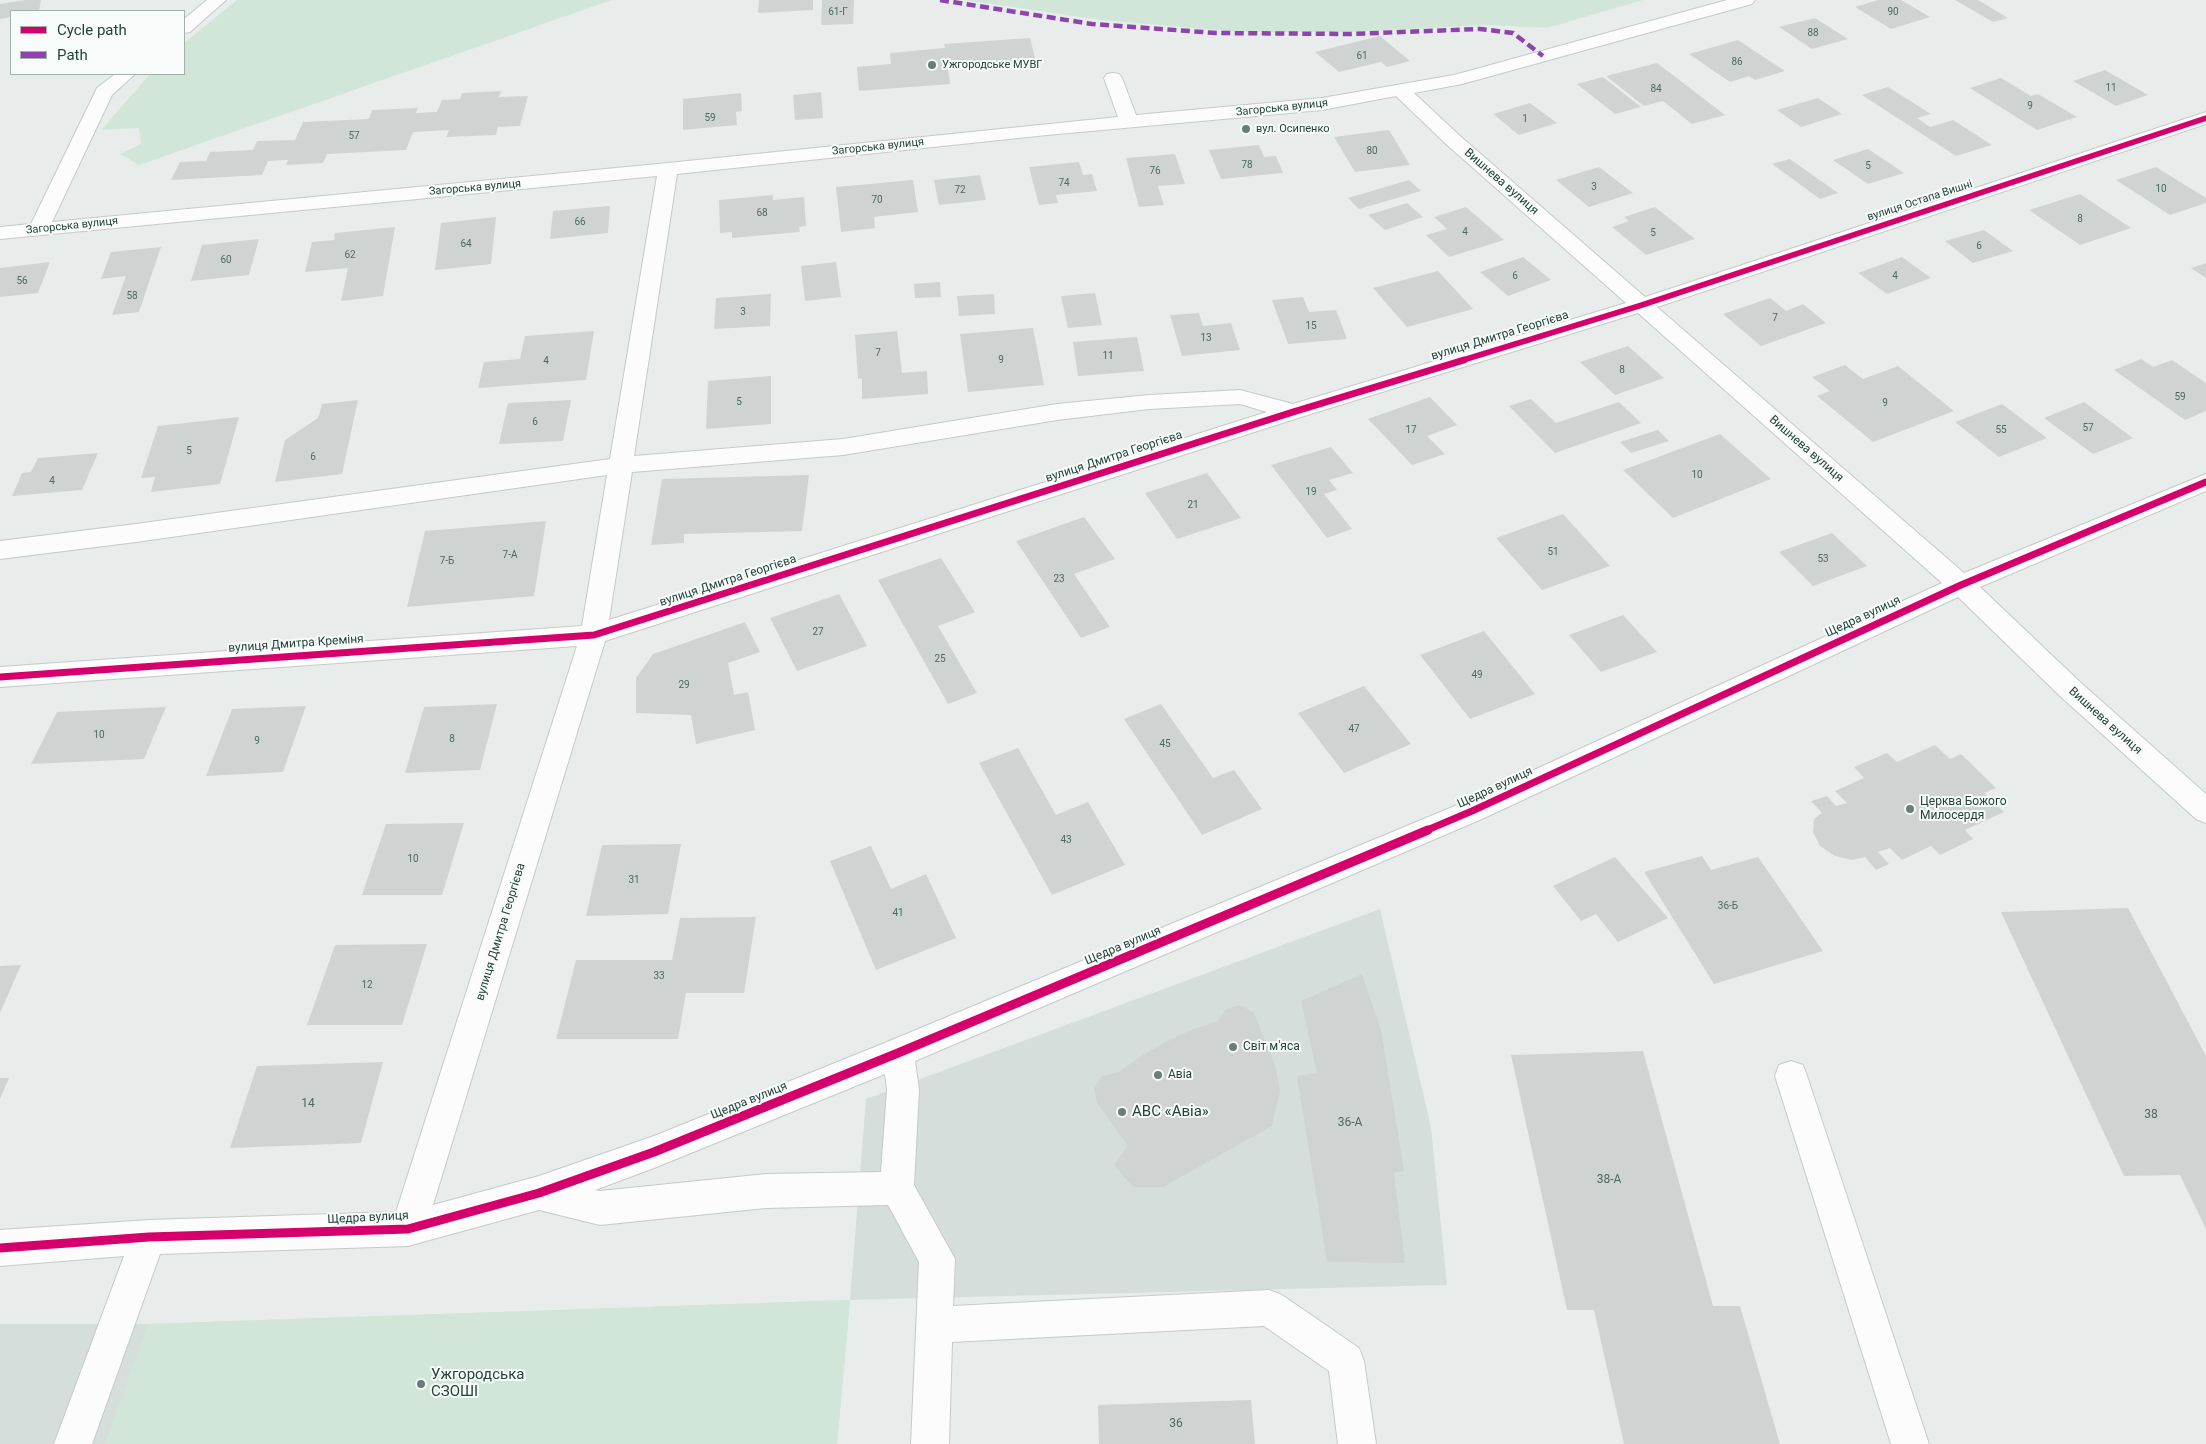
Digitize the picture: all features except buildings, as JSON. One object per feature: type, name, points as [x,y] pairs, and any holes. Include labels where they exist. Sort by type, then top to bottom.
[{"type":"street","points":[[185,27],[217,0]]},
{"type":"street","name":"Загорська вулиця","points":[[0,234],[1322,104],[1456,80],[1746,0]]},
{"type":"street","points":[[38,230],[104,92],[125,75]]},
{"type":"street","points":[[1113,78],[1129,122]]},
{"type":"street","name":"Вишнева вулиця","points":[[1401,91],[1460,146],[1961,584],[2070,689],[2206,812]]},
{"type":"street","name":"вулиця Остапа Вишні","points":[[1642,305],[2206,118]]},
{"type":"street","name":"вулиця Дмитра Георгієва","points":[[408,1229],[594,635],[668,169]]},
{"type":"street","name":"вулиця Дмитра Георгієва","points":[[594,635],[1293,412],[1642,305]]},
{"type":"street","points":[[0,550],[622,466],[843,447],[1057,412],[1149,402],[1240,397],[1293,412]]},
{"type":"street","name":"Щедра вулиця","points":[[0,1248],[149,1237],[408,1229],[539,1193],[654,1152],[898,1053],[1472,811],[1961,584],[2206,482]]},
{"type":"street","name":"вулиця Дмитра Креміня","points":[[0,677],[594,635]]},
{"type":"street","points":[[898,1053],[903,1090],[897,1188],[937,1260],[930,1444]]},
{"type":"street","points":[[1791,1076],[1910,1444]]},
{"type":"street","points":[[539,1193],[600,1208],[766,1191],[897,1188]]},
{"type":"street","points":[[73,1444],[149,1237]]},
{"type":"street","points":[[935,1325],[1269,1308],[1346,1361],[1357,1444]]},
{"type":"shaded area","points":[[1380,909],[1431,1127],[1447,1285],[850,1300],[866,1099]]},
{"type":"shaded area","name":"Ужгородська СЗОШІ","points":[[850,1300],[837,1444],[0,1444],[0,1324],[148,1324]]},
{"type":"green space","points":[[237,0],[612,0],[139,165],[120,154],[141,144],[139,128],[101,130],[149,75],[185,75],[185,42]]},
{"type":"green space","points":[[965,0],[1643,0],[1547,28],[1488,25],[1351,32],[1240,32],[1101,20]]},
{"type":"green space","name":"Ужгородська СЗОШІ","points":[[850,1300],[837,1444],[105,1444],[148,1324]]},
{"type":"marked path","points":[[940,0],[1092,24],[1216,33],[1350,34],[1480,29],[1513,33],[1543,56]]},
{"type":"cycle path","points":[[0,677],[594,635],[1293,412],[1642,305],[2206,118]]},
{"type":"cycle path","points":[[0,1248],[149,1237],[408,1229],[539,1193],[654,1152],[898,1053],[1472,811],[1961,585],[2206,482]]},
{"type":"place","name":"Ужгородське МУВГ","points":[[932,65]]},
{"type":"place","name":"вул. Осипенко","points":[[1246,129]]},
{"type":"place","name":"Церква Божого Милосердя","points":[[1910,809]]},
{"type":"place","name":"Світ м'яса","points":[[1233,1047]]},
{"type":"place","name":"Авіа","points":[[1158,1075]]},
{"type":"place","name":"ABC «Авіа»","points":[[1122,1112]]},
{"type":"place","name":"Ужгородська СЗОШІ","points":[[421,1384]]}]
